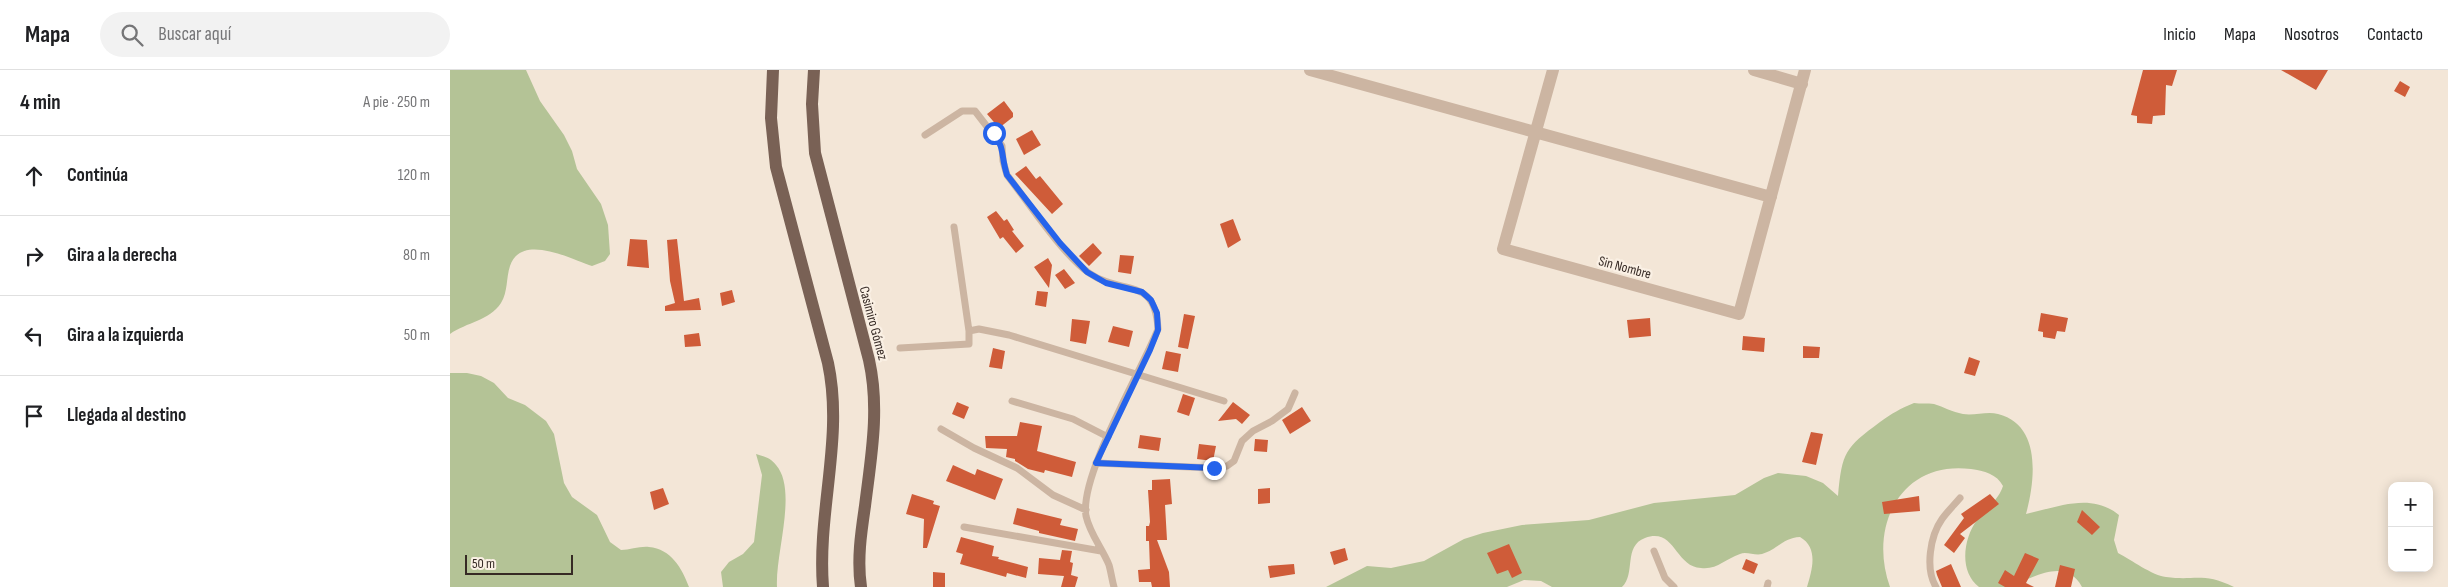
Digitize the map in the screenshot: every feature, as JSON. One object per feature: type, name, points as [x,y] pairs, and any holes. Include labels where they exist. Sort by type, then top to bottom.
[{"type":"main road","points":[[773,70],[771,118],[776,167],[828,363],[834,396],[834,426],[822,543],[822,587]]},
{"type":"main road","name":"Casimiro Gómez","points":[[814,70],[812,104],[815,153],[875,389],[874,433],[860,550],[862,587]]},
{"type":"street","points":[[1310,70],[1771,197]]},
{"type":"street","name":"Sin Nombre","points":[[1553,70],[1504,249],[1739,314],[1805,70]]},
{"type":"street","points":[[1754,70],[1802,84]]},
{"type":"lane","points":[[925,135],[962,111],[976,111],[1002,146],[1002,161],[1007,175],[1060,243],[1087,272],[1106,283],[1142,292],[1151,300],[1157,313],[1158,330],[1096,463],[1088,490],[1086,516],[1108,565],[1114,587]]},
{"type":"lane","points":[[900,348],[969,344],[969,331],[954,227]]},
{"type":"lane","points":[[969,331],[979,329],[1009,335],[1224,401]]},
{"type":"lane","points":[[1096,463],[1214,468],[1227,466],[1234,461],[1242,441],[1254,430],[1272,421],[1288,409],[1295,393]]},
{"type":"lane","points":[[1012,401],[1073,419],[1108,437]]},
{"type":"lane","points":[[941,429],[974,448],[1017,468],[1053,495],[1086,510]]},
{"type":"lane","points":[[1936,587],[1930,564],[1932,542],[1941,521],[1960,498]]},
{"type":"lane","points":[[964,526],[1101,551]]},
{"type":"lane","points":[[1654,551],[1665,578],[1674,587]]},
{"type":"green space","points":[[450,70],[526,70],[540,101],[564,135],[572,151],[577,169],[601,204],[608,225],[610,254],[605,261],[592,266],[548,251],[536,249],[525,251],[516,256],[510,266],[505,294],[496,309],[484,318],[450,334]]},
{"type":"green space","points":[[450,373],[467,373],[481,376],[494,383],[508,398],[525,405],[546,421],[554,434],[564,483],[572,497],[597,515],[610,542],[621,550],[646,547],[664,551],[675,561],[689,587],[450,587]]},
{"type":"green space","points":[[1914,403],[1934,404],[1963,414],[1998,414],[2012,420],[2022,430],[2029,442],[2032,456],[2032,486],[2026,514],[2074,503],[2097,504],[2119,515],[2114,540],[2118,553],[2160,576],[2207,578],[2234,587],[2082,587],[2075,578],[2057,571],[2037,575],[2007,587],[1979,587],[1968,573],[1965,555],[1966,546],[1972,528],[1995,500],[2003,486],[1994,476],[1985,472],[1971,469],[1947,469],[1926,475],[1909,486],[1896,502],[1888,520],[1884,542],[1884,564],[1890,587],[1807,587],[1811,574],[1812,553],[1810,547],[1800,537],[1784,542],[1762,554],[1742,553],[1716,566],[1701,568],[1692,566],[1669,542],[1655,536],[1645,538],[1634,547],[1628,575],[1622,587],[1552,587],[1541,581],[1524,580],[1507,587],[1326,587],[1367,566],[1391,568],[1424,561],[1464,539],[1483,533],[1522,525],[1589,520],[1654,503],[1735,495],[1764,478],[1778,473],[1806,476],[1823,483],[1838,496],[1841,470],[1847,452],[1852,445],[1885,419],[1900,409]]},
{"type":"green space","points":[[756,454],[769,459],[776,465],[782,476],[785,490],[784,523],[777,573],[777,587],[723,587],[721,572],[729,562],[743,554],[754,542],[762,475]]},
{"type":"building","points":[[2143,70],[2177,70],[2172,86],[2166,85],[2165,115],[2153,116],[2152,124],[2137,123],[2137,116],[2131,115]]},
{"type":"building","points":[[2281,70],[2328,70],[2316,90]]},
{"type":"building","points":[[2400,81],[2410,87],[2405,97],[2394,91]]},
{"type":"building","points":[[1004,101],[1013,113],[1013,117],[999,128],[987,114]]},
{"type":"building","points":[[1032,130],[1041,145],[1024,155],[1016,139]]},
{"type":"building","points":[[1026,166],[1036,179],[1040,176],[1063,204],[1052,214],[1015,174]]},
{"type":"building","points":[[996,211],[1004,221],[1007,219],[1014,230],[1012,231],[1024,246],[1016,253],[1003,237],[1000,239],[987,217]]},
{"type":"building","points":[[1233,219],[1241,240],[1228,248],[1220,224]]},
{"type":"building","points":[[630,239],[647,240],[649,268],[627,266]]},
{"type":"building","points":[[677,239],[684,301],[699,298],[701,310],[665,311],[665,306],[675,303],[670,281],[667,240]]},
{"type":"building","points":[[1093,243],[1102,253],[1089,266],[1079,256]]},
{"type":"building","points":[[1120,255],[1134,256],[1131,274],[1118,272]]},
{"type":"building","points":[[1048,258],[1052,265],[1049,288],[1034,267]]},
{"type":"building","points":[[1064,269],[1075,283],[1065,289],[1055,275]]},
{"type":"building","points":[[732,290],[735,302],[722,306],[720,293]]},
{"type":"building","points":[[1037,291],[1048,292],[1046,307],[1035,305]]},
{"type":"building","points":[[2041,313],[2068,318],[2065,332],[2057,331],[2055,339],[2043,337],[2043,332],[2038,331]]},
{"type":"building","points":[[1184,314],[1195,316],[1188,349],[1178,347]]},
{"type":"building","points":[[1650,318],[1651,336],[1629,338],[1627,320]]},
{"type":"building","points":[[1072,319],[1090,321],[1086,344],[1070,341]]},
{"type":"building","points":[[1113,326],[1133,331],[1129,347],[1108,342]]},
{"type":"building","points":[[699,333],[701,346],[685,347],[684,335]]},
{"type":"building","points":[[1743,336],[1765,338],[1764,352],[1742,350]]},
{"type":"building","points":[[1803,346],[1820,347],[1819,358],[1803,358]]},
{"type":"building","points":[[993,348],[1005,351],[1002,369],[989,367]]},
{"type":"building","points":[[1166,351],[1181,354],[1178,372],[1162,369]]},
{"type":"building","points":[[1969,357],[1980,361],[1975,376],[1964,373]]},
{"type":"building","points":[[1183,394],[1195,398],[1189,416],[1177,412]]},
{"type":"building","points":[[957,402],[969,407],[964,419],[952,414]]},
{"type":"building","points":[[1233,402],[1250,415],[1242,424],[1236,419],[1218,421]]},
{"type":"building","points":[[1302,407],[1311,421],[1290,434],[1282,420]]},
{"type":"building","points":[[1020,422],[1042,426],[1037,451],[1076,462],[1072,477],[1045,470],[1044,473],[1028,469],[1015,461],[1015,459],[1006,457],[1007,449],[986,448],[985,436],[1017,436]]},
{"type":"building","points":[[1811,432],[1823,434],[1816,465],[1802,462]]},
{"type":"building","points":[[1140,435],[1161,438],[1159,451],[1138,448]]},
{"type":"building","points":[[1255,439],[1268,440],[1267,452],[1254,451]]},
{"type":"building","points":[[1199,444],[1216,446],[1213,461],[1197,459]]},
{"type":"building","points":[[953,465],[975,475],[977,469],[1003,479],[995,500],[946,481]]},
{"type":"building","points":[[1170,479],[1172,504],[1165,505],[1167,540],[1157,540],[1169,572],[1170,587],[1152,587],[1151,582],[1139,582],[1138,570],[1150,569],[1149,541],[1146,541],[1146,526],[1149,526],[1150,522],[1148,490],[1152,490],[1152,480]]},
{"type":"building","points":[[663,488],[669,504],[654,510],[650,492]]},
{"type":"building","points":[[1270,488],[1270,503],[1258,504],[1258,489]]},
{"type":"building","points":[[912,494],[934,501],[933,504],[940,506],[927,548],[923,548],[924,519],[906,514]]},
{"type":"building","points":[[1990,494],[1999,504],[1960,534],[1965,538],[1954,553],[1944,545],[1964,518],[1961,514]]},
{"type":"building","points":[[1919,496],[1920,511],[1884,514],[1882,502]]},
{"type":"building","points":[[1017,508],[1062,519],[1060,525],[1078,529],[1075,541],[1039,533],[1039,531],[1013,524]]},
{"type":"building","points":[[2082,510],[2100,527],[2092,535],[2077,522]]},
{"type":"building","points":[[961,537],[994,546],[992,556],[1028,567],[1026,578],[1007,573],[1006,577],[960,564],[963,554],[956,552]]},
{"type":"building","points":[[1509,544],[1522,573],[1512,578],[1508,570],[1497,574],[1487,553]]},
{"type":"building","points":[[1345,548],[1348,560],[1334,565],[1330,552]]},
{"type":"building","points":[[1062,550],[1072,551],[1070,562],[1073,563],[1071,575],[1078,577],[1075,587],[1061,587],[1064,576],[1038,574],[1039,558],[1060,560]]},
{"type":"building","points":[[2025,553],[2039,559],[2026,583],[2034,587],[2005,587],[1998,583],[2005,570],[2014,576]]},
{"type":"building","points":[[1746,559],[1758,564],[1754,574],[1742,569]]},
{"type":"building","points":[[1294,564],[1295,574],[1270,578],[1268,566]]},
{"type":"building","points":[[1951,564],[1961,587],[1942,587],[1936,571]]},
{"type":"building","points":[[2060,565],[2075,569],[2071,587],[2055,587]]},
{"type":"building","points":[[933,572],[945,573],[945,587],[933,587]]},
{"type":"route","points":[[994,133],[1002,146],[1002,161],[1007,175],[1060,243],[1087,272],[1106,283],[1142,292],[1151,300],[1157,313],[1158,330],[1150,350],[1096,463],[1214,468]]}]
